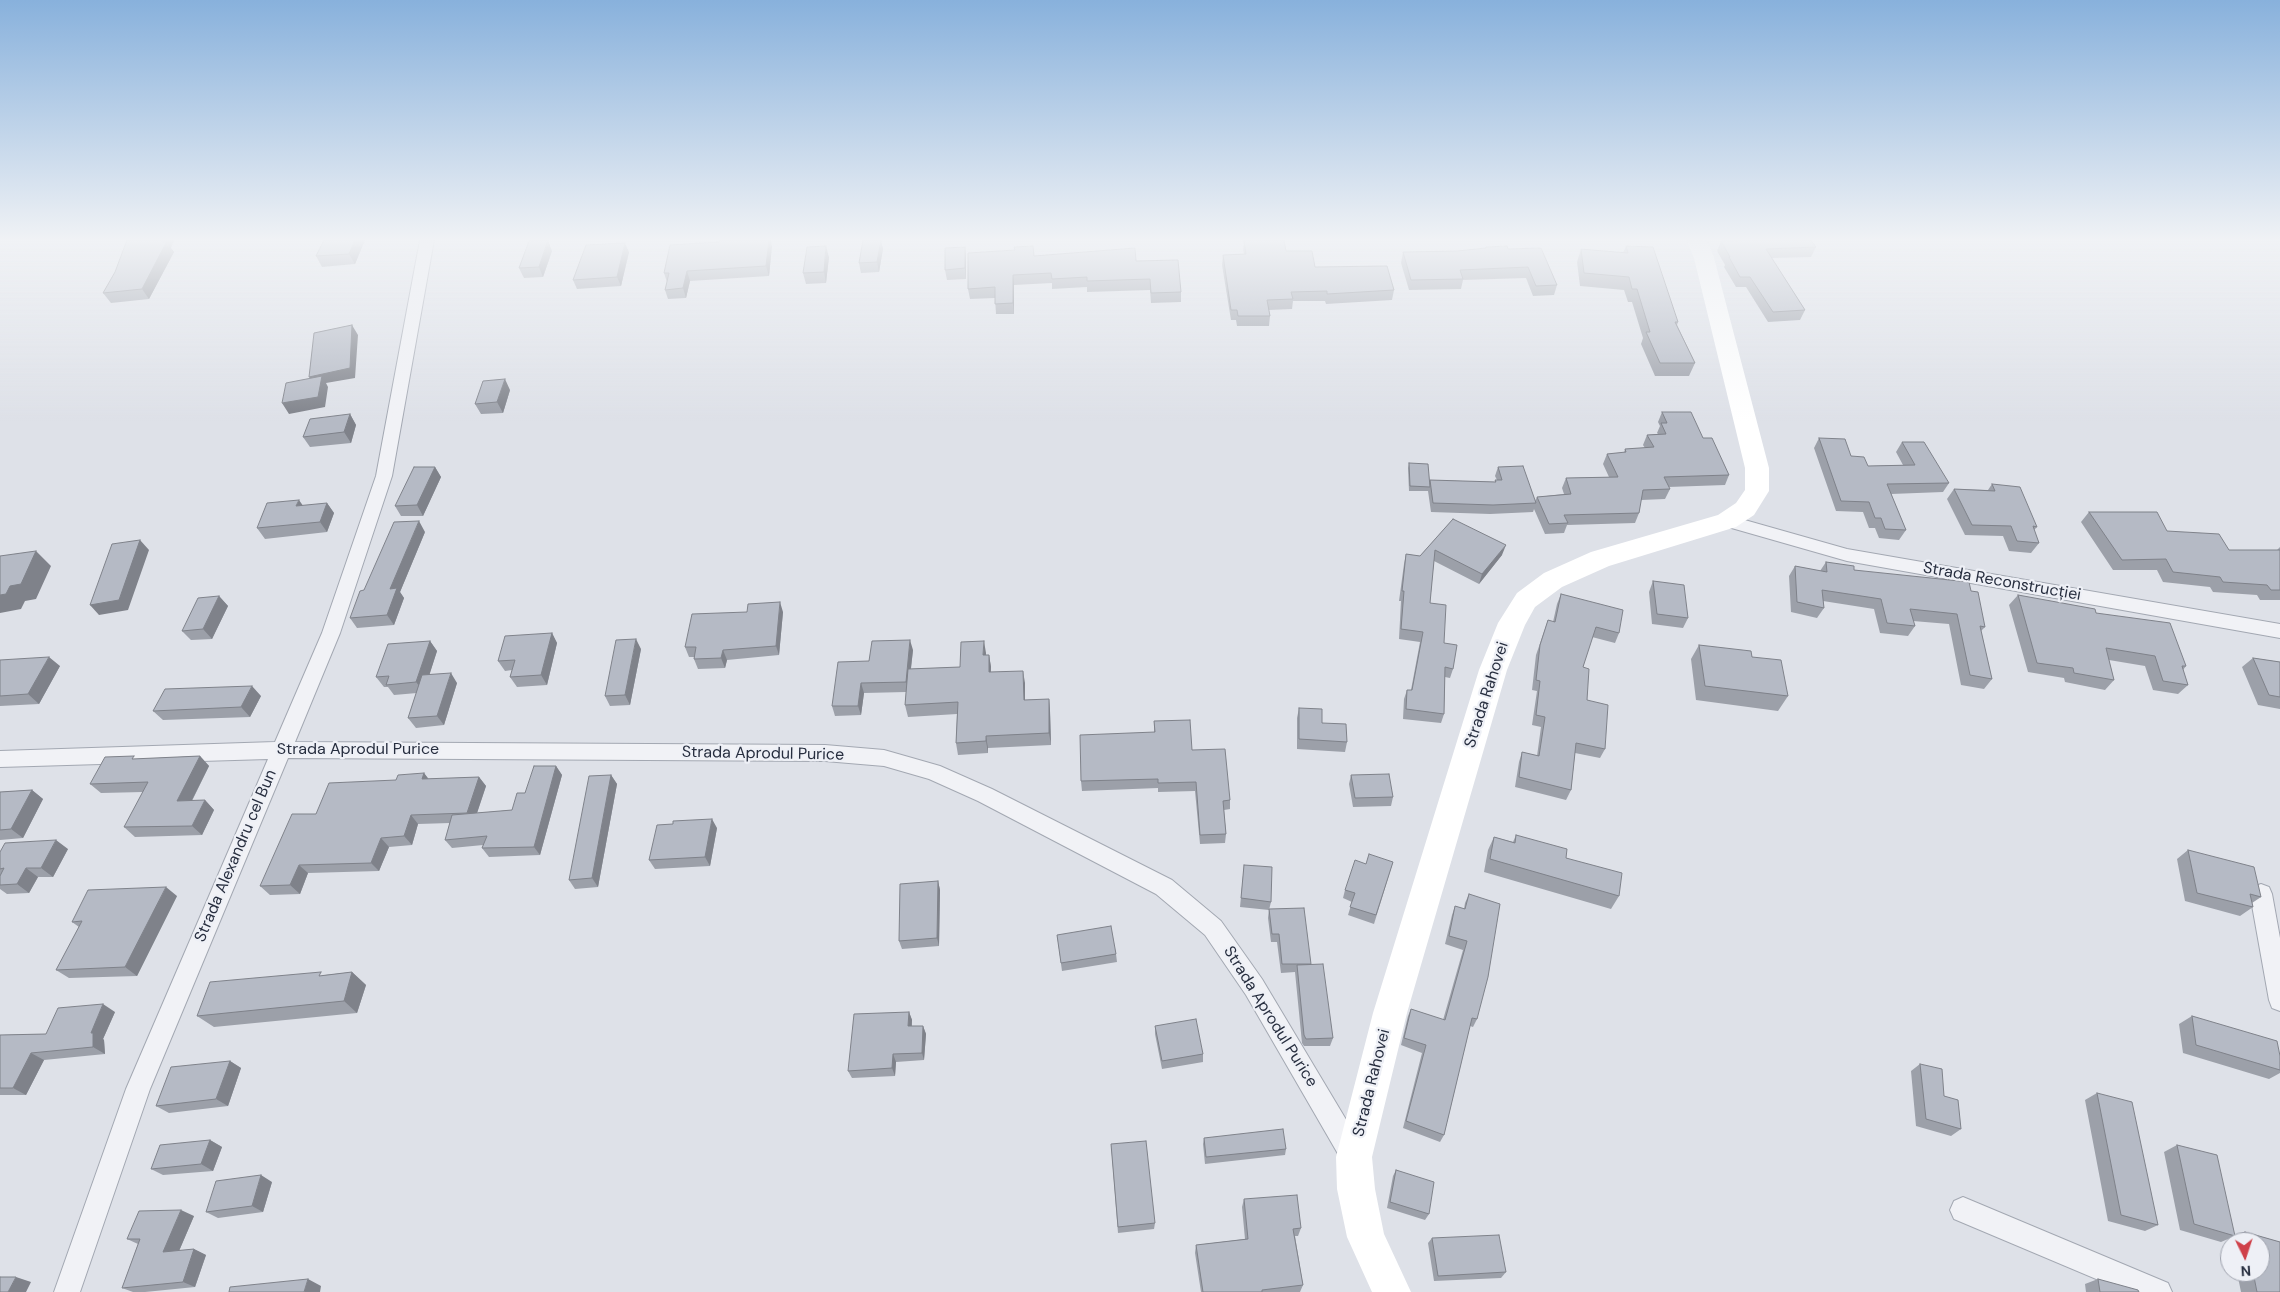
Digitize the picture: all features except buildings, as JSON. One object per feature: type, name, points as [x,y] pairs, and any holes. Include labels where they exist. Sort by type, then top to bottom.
[{"type":"main road","name":"Strada Rahovei","points":[[1392,1292],[1366,1237],[1356,1189],[1354,1157],[1396,994],[1493,670],[1512,622],[1526,600],[1553,580],[1600,559],[1727,521],[1745,509],[1757,491],[1757,468],[1715,300]]},
{"type":"street","name":"Strada Alexandru cel Bun","points":[[67,1292],[138,1089],[331,633],[384,476],[416,300]]},
{"type":"street","name":"Strada Reconstrucției","points":[[1727,521],[1847,555],[2280,631]]},
{"type":"street","name":"Strada Aprodul Purice","points":[[0,759],[280,750],[825,753],[884,758],[933,772],[985,795],[1164,886],[1213,928],[1254,987],[1354,1157]]},
{"type":"street","points":[[2261,894],[2280,1000]]},
{"type":"street","points":[[1963,1210],[2160,1292]]}]
